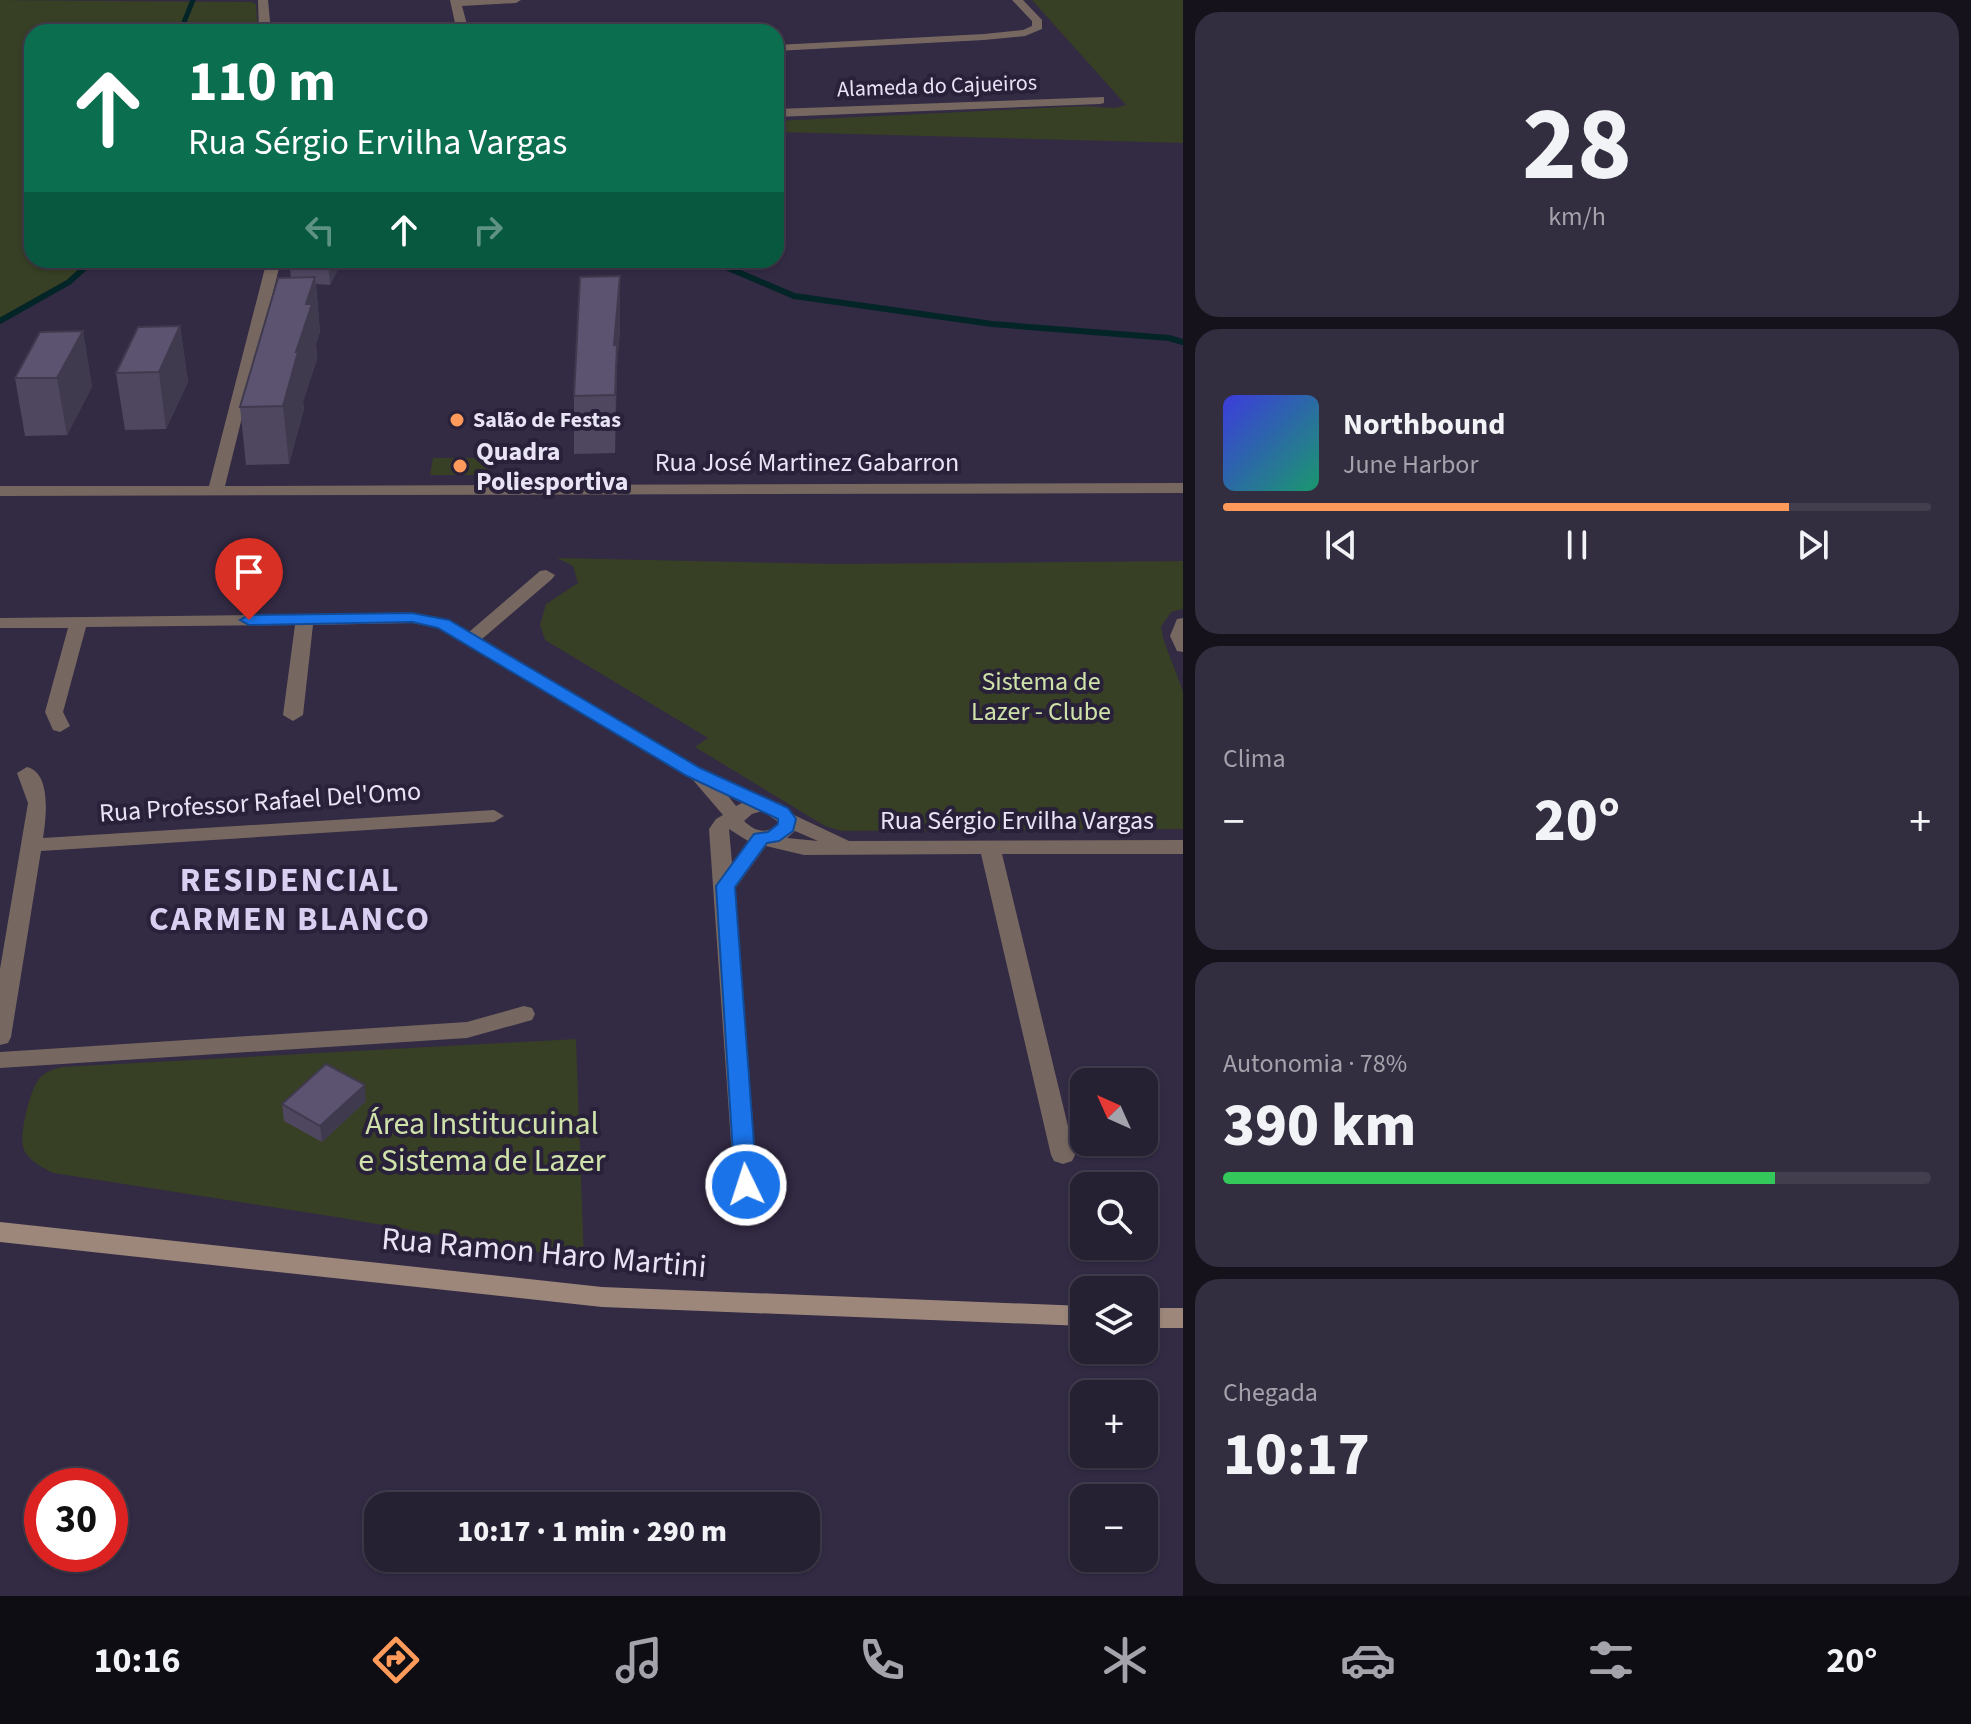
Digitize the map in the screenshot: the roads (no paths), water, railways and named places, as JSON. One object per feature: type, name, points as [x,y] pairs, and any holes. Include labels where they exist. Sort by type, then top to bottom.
[{"type":"main road","name":"Rua Ramon Haro Martini","points":[[0,1232],[602,1297],[1070,1315]]},
{"type":"main road","points":[[1158,1318],[1183,1318]]},
{"type":"street","points":[[263,0],[264,24]]},
{"type":"street","points":[[461,24],[455,1],[516,0]]},
{"type":"street","points":[[784,48],[984,37],[1025,33],[1038,27],[1037,20],[1017,0]]},
{"type":"street","name":"Alameda do Cajueiros","points":[[784,113],[1100,100]]},
{"type":"street","points":[[216,489],[272,268]]},
{"type":"street","name":"Rua José Martinez Gabarron","points":[[0,491],[1183,488]]},
{"type":"street","points":[[470,640],[546,575]]},
{"type":"street","name":"Rua Sérgio Ervilha Vargas","points":[[0,623],[412,618],[443,624],[693,772],[782,812],[787,819],[851,849]]},
{"type":"street","points":[[293,715],[305,619]]},
{"type":"street","points":[[60,726],[54,712],[78,622]]},
{"type":"street","points":[[1183,623],[1179,636],[1183,647]]},
{"type":"street","name":"Rua Sérgio Ervilha Vargas","points":[[693,772],[736,817],[734,822],[740,831],[804,848],[1183,847]]},
{"type":"street","points":[[0,1037],[38,803],[27,773]]},
{"type":"street","points":[[746,1185],[726,886],[719,829],[723,823],[750,806],[762,805]]},
{"type":"street","name":"Rua Professor Rafael Del'Omo","points":[[30,845],[494,816]]},
{"type":"street","points":[[726,886],[761,838],[782,833],[787,827],[787,819]]},
{"type":"street","points":[[990,847],[1063,1155]]},
{"type":"street","points":[[0,1060],[467,1030],[524,1014]]},
{"type":"waterway","points":[[183,24],[193,0]]},
{"type":"waterway","points":[[0,321],[69,282],[84,268]]},
{"type":"waterway","points":[[728,268],[794,296],[992,324],[1169,338],[1183,342]]},
{"type":"place","name":"Salão de Festas","points":[[457,420]]},
{"type":"place","name":"Quadra Poliesportiva","points":[[460,466]]},
{"type":"district","name":"RESIDENCIAL CARMEN BLANCO","points":[[290,900]]},
{"type":"park label","name":"Sistema de Lazer - Clube","points":[[1041,696]]},
{"type":"park label","name":"Área Institucuinal e Sistema de Lazer","points":[[482,1142]]}]
